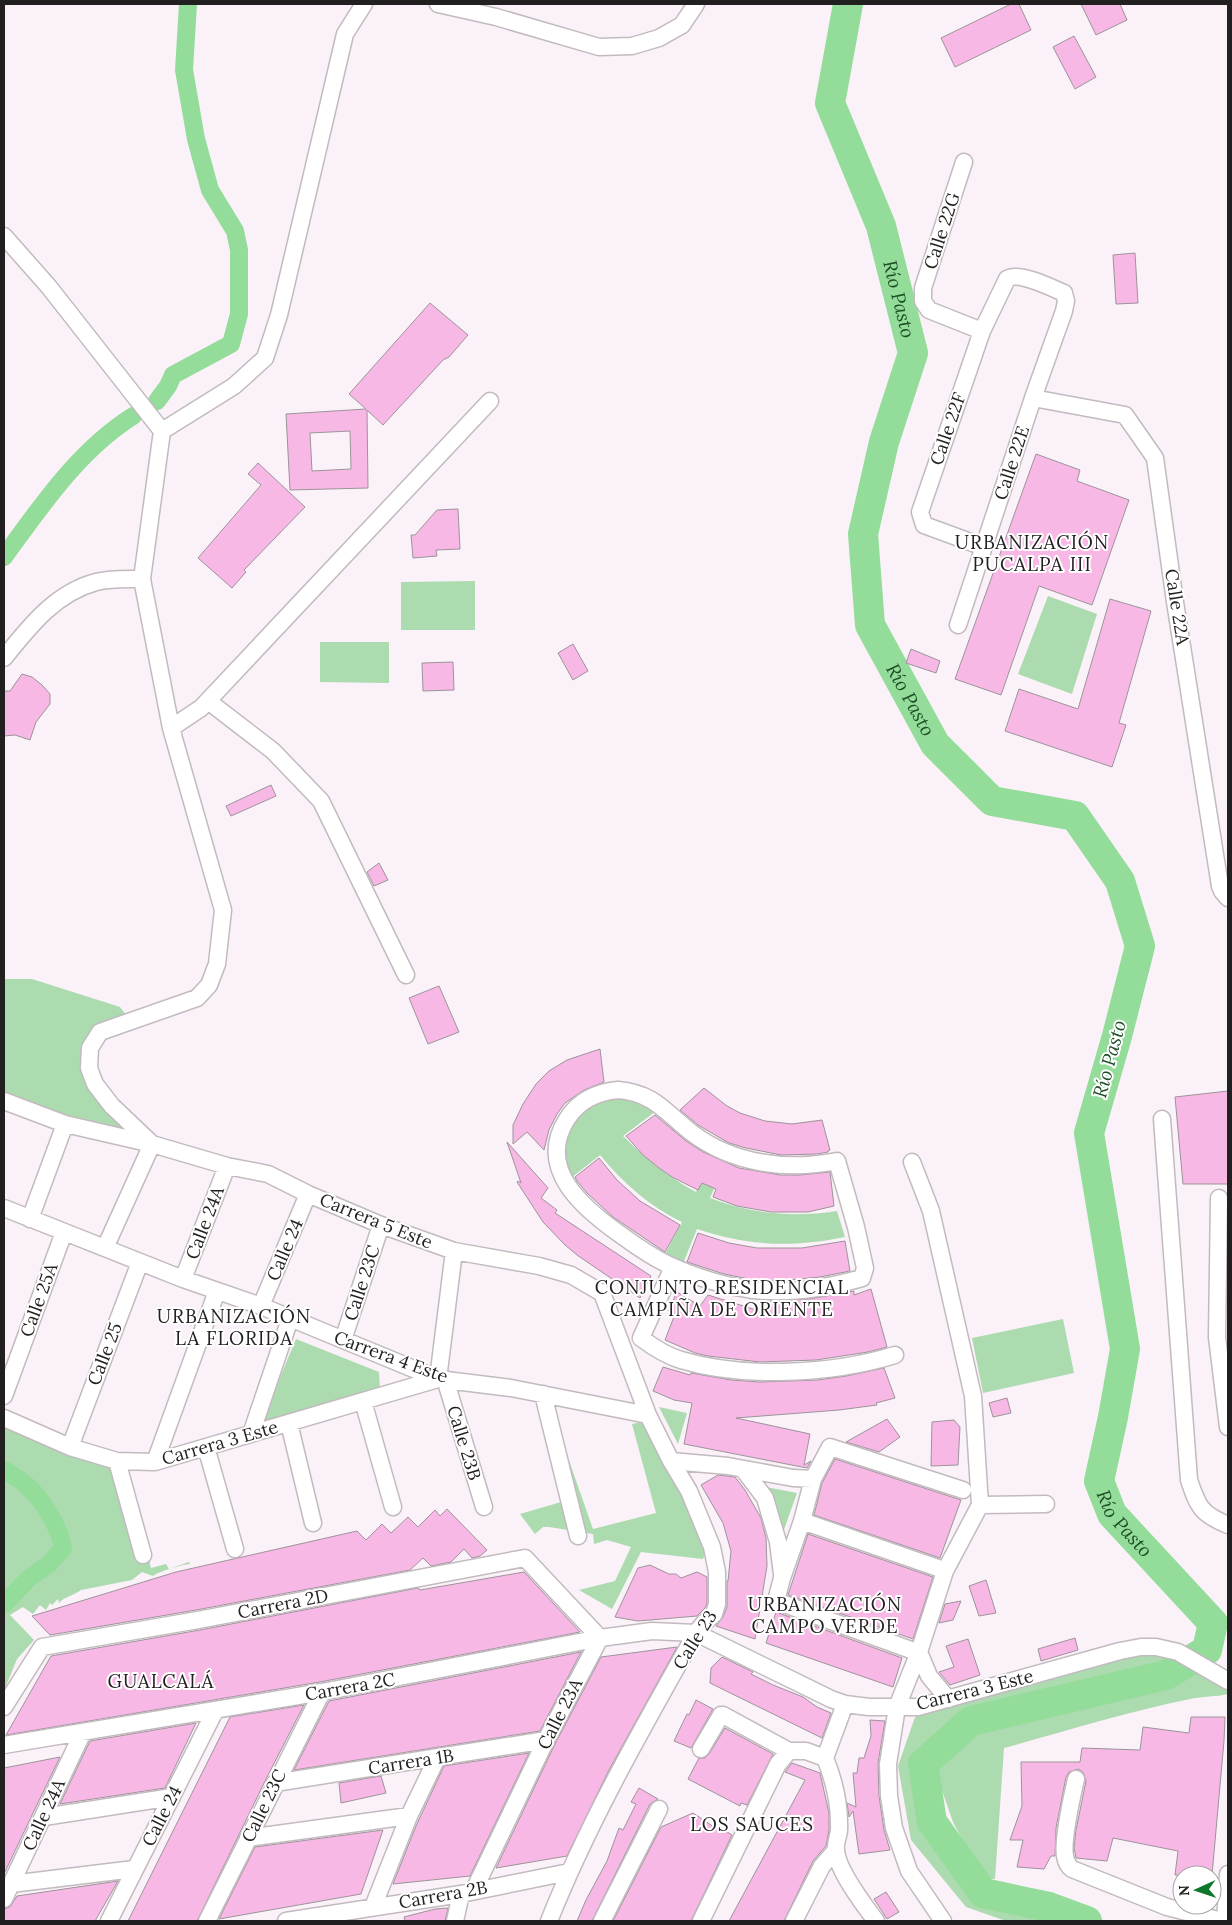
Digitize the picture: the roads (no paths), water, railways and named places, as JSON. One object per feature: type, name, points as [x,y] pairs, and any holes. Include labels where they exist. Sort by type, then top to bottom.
[{"type":"street","points":[[162,431],[234,386],[264,358],[279,315],[345,34],[364,4]]},
{"type":"street","points":[[438,4],[496,17],[599,47],[632,46],[659,38],[682,25],[696,4]]},
{"type":"street","name":"Calle 22G","points":[[964,162],[925,282],[923,301],[929,310],[982,331]]},
{"type":"street","points":[[4,236],[49,287],[162,431],[142,579],[171,728],[201,708],[208,701],[490,401]]},
{"type":"street","name":"Calle 22E","points":[[958,625],[1066,301],[1064,293],[1021,277],[1010,276]]},
{"type":"street","name":"Calle 22F","points":[[984,547],[924,525],[920,512],[982,331],[1010,276]]},
{"type":"street","name":"Calle 22A","points":[[1033,398],[1125,415],[1155,458],[1175,602],[1220,886],[1222,892],[1228,898]]},
{"type":"street","points":[[4,658],[36,619],[70,592],[95,582],[113,579],[142,579]]},
{"type":"street","points":[[208,701],[273,751],[322,801],[406,975]]},
{"type":"street","name":"Carrera 5 Este","points":[[152,1144],[112,1106],[95,1084],[89,1068],[90,1048],[100,1032],[196,998],[209,985],[217,964],[223,910],[171,728]]},
{"type":"street","points":[[618,1090],[645,1096],[660,1104],[688,1130],[707,1142],[727,1152],[754,1161],[800,1166],[837,1161],[856,1227],[865,1268],[862,1278],[811,1288],[765,1291],[724,1284],[673,1267],[641,1250],[598,1218],[581,1204],[567,1186],[559,1163],[558,1139],[564,1123],[570,1114],[585,1100],[600,1093],[618,1090]]},
{"type":"street","name":"Carrera 5 Este","points":[[4,1101],[65,1124],[152,1144],[226,1166],[268,1174],[381,1226],[454,1251],[547,1268],[571,1275],[602,1293]]},
{"type":"street","points":[[1162,1119],[1189,1480],[1196,1499],[1205,1513],[1228,1525]]},
{"type":"street","points":[[30,1219],[65,1124]]},
{"type":"street","points":[[105,1248],[152,1144]]},
{"type":"street","points":[[912,1162],[931,1211],[973,1396],[980,1505],[945,1570],[915,1651],[897,1707],[888,1764],[888,1796],[894,1828],[909,1870],[943,1921]]},
{"type":"street","name":"Calle 24A","points":[[183,1279],[226,1166]]},
{"type":"street","name":"Calle 24","points":[[261,1306],[308,1194]]},
{"type":"street","points":[[1219,1198],[1223,1338],[1228,1427]]},
{"type":"street","name":"Carrera 4 Este","points":[[4,1208],[217,1292],[261,1306],[442,1379],[511,1388],[648,1415]]},
{"type":"street","name":"Calle 23C","points":[[343,1340],[381,1226]]},
{"type":"street","name":"Calle 25A","points":[[4,1396],[64,1232]]},
{"type":"street","name":"Calle 23B","points":[[454,1251],[442,1379],[484,1507]]},
{"type":"street","name":"Calle 25","points":[[70,1446],[140,1262]]},
{"type":"street","points":[[622,1345],[641,1338],[673,1267]]},
{"type":"street","points":[[155,1462],[217,1292]]},
{"type":"street","name":"Calle 23","points":[[550,1921],[569,1872],[634,1746],[696,1633],[714,1614],[718,1596],[717,1572],[712,1547],[689,1491],[671,1461],[648,1415],[602,1293]]},
{"type":"street","points":[[251,1434],[290,1318]]},
{"type":"street","points":[[641,1338],[665,1353],[682,1360],[732,1369],[782,1371],[833,1369],[895,1355]]},
{"type":"street","name":"Carrera 3 Este","points":[[4,1418],[70,1446],[117,1461],[155,1462],[442,1379]]},
{"type":"street","points":[[543,1394],[578,1536]]},
{"type":"street","points":[[363,1401],[393,1507]]},
{"type":"street","points":[[289,1423],[313,1523]]},
{"type":"street","points":[[206,1447],[235,1549]]},
{"type":"street","points":[[948,1699],[929,1676],[915,1651],[776,1601],[802,1521],[813,1479],[830,1448],[963,1490]]},
{"type":"street","points":[[117,1461],[142,1555]]},
{"type":"street","points":[[671,1461],[743,1469],[793,1478],[813,1479]]},
{"type":"street","points":[[743,1469],[765,1498],[778,1542],[782,1578]]},
{"type":"street","points":[[980,1505],[1046,1504]]},
{"type":"street","points":[[802,1521],[938,1568]]},
{"type":"street","name":"Carrera 2D","points":[[4,1707],[42,1647],[198,1620],[525,1558],[600,1638]]},
{"type":"street","name":"Carrera 2C","points":[[4,1745],[322,1692],[600,1638],[652,1631],[696,1633]]},
{"type":"street","name":"Carrera 3 Este","points":[[696,1633],[831,1699],[845,1704],[870,1707],[918,1707],[1120,1651],[1141,1647],[1156,1647],[1178,1652],[1226,1679]]},
{"type":"street","name":"Calle 23A","points":[[455,1921],[467,1892],[600,1638]]},
{"type":"street","name":"Calle 23C","points":[[207,1921],[322,1692]]},
{"type":"street","points":[[845,1704],[825,1758],[832,1774],[838,1814],[839,1832],[836,1850],[842,1868],[858,1896],[876,1921]]},
{"type":"street","name":"Calle 24","points":[[109,1921],[214,1711]]},
{"type":"street","points":[[701,1749],[721,1715],[723,1715],[789,1751],[797,1750],[825,1758]]},
{"type":"street","name":"Calle 24A","points":[[7,1891],[44,1817],[82,1732]]},
{"type":"street","name":"Carrera 1B","points":[[275,1783],[546,1740]]},
{"type":"street","points":[[701,1921],[778,1764],[789,1751]]},
{"type":"street","points":[[373,1907],[409,1816],[437,1758]]},
{"type":"street","points":[[1076,1779],[1064,1852],[1072,1869],[1167,1907],[1223,1921],[1228,1874]]},
{"type":"street","points":[[44,1817],[172,1797]]},
{"type":"street","points":[[602,1921],[658,1809]]},
{"type":"street","points":[[248,1838],[409,1816]]},
{"type":"street","points":[[794,1921],[822,1866],[836,1850]]},
{"type":"street","points":[[7,1891],[134,1869]]},
{"type":"street","name":"Carrera 2B","points":[[286,1921],[467,1892],[569,1872]]},
{"type":"waterway","points":[[157,401],[168,386],[173,375],[231,344],[239,314],[239,250],[235,231],[210,190],[196,139],[184,70],[188,4]]},
{"type":"waterway","name":"Río Pasto","points":[[848,4],[830,103],[881,226],[913,353],[884,442],[863,534],[870,625],[935,744],[992,801],[1075,816],[1120,881],[1140,946],[1089,1133],[1125,1349],[1099,1481],[1112,1514],[1213,1623],[1207,1650],[1166,1675],[971,1721],[923,1764],[932,1822],[983,1893],[1049,1907],[1087,1921]]},
{"type":"waterway","points":[[4,557],[47,499],[78,462],[95,445],[133,416]]},
{"type":"waterway","points":[[4,1470],[21,1481],[38,1498],[54,1523],[63,1548],[49,1564],[29,1578],[4,1604]]},
{"type":"district","name":"URBANIZACIÓN PUCALPA III","points":[[1032,553]]},
{"type":"district","name":"CONJUNTO RESIDENCIAL CAMPIÑA DE ORIENTE","points":[[722,1298]]},
{"type":"district","name":"URBANIZACIÓN LA FLORIDA","points":[[234,1327]]},
{"type":"district","name":"URBANIZACIÓN CAMPO VERDE","points":[[825,1615]]},
{"type":"district","name":"GUALCALÁ","points":[[161,1681]]},
{"type":"district","name":"LOS SAUCES","points":[[752,1824]]}]
